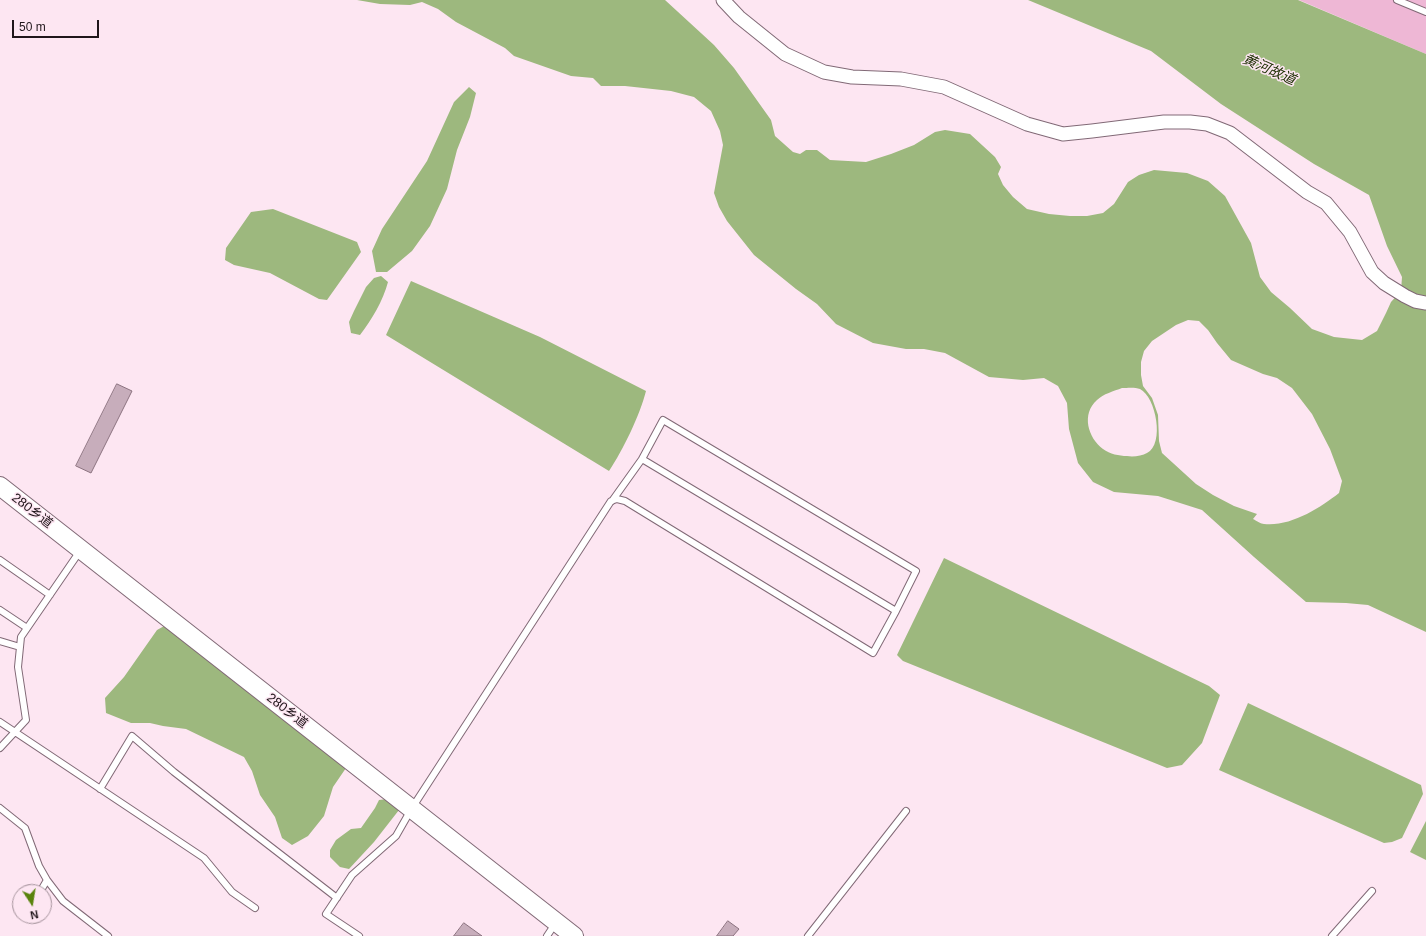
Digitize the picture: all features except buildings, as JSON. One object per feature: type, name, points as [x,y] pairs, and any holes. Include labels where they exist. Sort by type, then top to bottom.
[{"type":"street","points":[[723,0],[739,17],[785,54],[824,72],[852,77],[901,79],[944,87],[1027,124],[1063,134],[1164,122],[1190,122],[1206,124],[1230,133],[1307,192],[1326,203],[1350,232],[1372,272],[1384,283],[1410,298],[1426,303]]},
{"type":"street","name":"280乡道","points":[[0,486],[412,808],[551,929],[574,936]]},
{"type":"lane","points":[[1397,0],[1426,12]]},
{"type":"lane","points":[[359,936],[326,914],[352,875],[396,836],[412,808],[611,501],[642,459],[664,420],[916,571],[873,653],[625,501],[617,499],[611,501]]},
{"type":"lane","points":[[642,459],[896,611]]},
{"type":"lane","points":[[0,748],[26,720],[18,667],[21,637],[81,550]]},
{"type":"lane","points":[[0,560],[50,595]]},
{"type":"lane","points":[[0,610],[27,628]]},
{"type":"lane","points":[[0,641],[20,647]]},
{"type":"lane","points":[[0,722],[204,858],[232,892],[255,908]]},
{"type":"lane","points":[[100,789],[132,736],[174,772],[337,898]]},
{"type":"lane","points":[[0,808],[25,828],[39,866],[47,880],[63,901],[108,936]]},
{"type":"lane","points":[[808,936],[906,811]]},
{"type":"lane","points":[[45,884],[47,880]]},
{"type":"lane","points":[[1332,936],[1372,891]]},
{"type":"shaded area","points":[[1299,0],[1426,0],[1426,54]]},
{"type":"water","name":"黄河故道","points":[[357,0],[665,0],[714,45],[734,68],[771,120],[775,136],[793,152],[800,154],[806,150],[817,150],[830,160],[866,162],[914,145],[935,132],[945,130],[970,134],[995,157],[1001,167],[998,174],[1003,185],[1013,197],[1027,209],[1049,214],[1087,216],[1103,213],[1114,204],[1128,182],[1139,175],[1154,170],[1187,173],[1208,181],[1225,196],[1251,243],[1260,277],[1271,292],[1312,329],[1334,337],[1362,340],[1377,331],[1391,302],[1401,291],[1402,277],[1387,246],[1369,195],[1314,164],[1221,104],[1151,51],[1028,0],[1298,0],[1426,54],[1426,632],[1368,605],[1306,602],[1202,510],[1158,496],[1114,492],[1093,482],[1078,463],[1069,429],[1067,403],[1058,386],[1044,378],[1023,380],[989,377],[945,353],[924,349],[906,349],[873,343],[836,324],[817,304],[754,255],[727,221],[719,207],[714,193],[723,145],[720,131],[711,111],[694,97],[671,91],[625,86],[601,86],[593,78],[571,76],[514,56],[505,48],[456,22],[438,9],[422,2],[410,5],[380,4]],"holes":[[[1188,320],[1199,321],[1208,330],[1231,360],[1263,374],[1277,378],[1292,388],[1312,414],[1330,449],[1342,481],[1339,493],[1323,505],[1304,515],[1284,523],[1263,524],[1253,519],[1257,514],[1234,506],[1196,484],[1162,453],[1159,441],[1158,415],[1152,398],[1143,386],[1141,362],[1144,351],[1152,341],[1176,325]],[[1122,388],[1140,389],[1146,394],[1154,410],[1157,431],[1156,440],[1153,448],[1143,455],[1124,456],[1103,449],[1093,439],[1088,426],[1089,412],[1097,400],[1102,396]]]},
{"type":"water","points":[[469,87],[476,93],[470,117],[457,150],[447,189],[430,226],[412,251],[387,272],[376,272],[372,251],[382,229],[427,161],[454,102]]},
{"type":"water","points":[[273,209],[357,242],[361,252],[327,300],[319,299],[270,273],[234,265],[225,260],[226,248],[251,212]]},
{"type":"water","points":[[381,276],[388,282],[377,310],[360,335],[351,333],[349,322],[366,287],[374,278]]},
{"type":"water","points":[[411,281],[540,337],[646,391],[640,411],[620,453],[609,471],[386,335]]},
{"type":"water","points":[[944,558],[1209,686],[1220,695],[1202,743],[1182,765],[1167,768],[903,661],[897,655]]},
{"type":"water","points":[[166,625],[346,768],[333,787],[324,816],[308,836],[292,845],[282,838],[275,817],[260,795],[252,771],[244,757],[186,729],[150,723],[131,723],[106,713],[105,698],[124,677],[157,630]]},
{"type":"water","points":[[1248,703],[1421,785],[1423,794],[1402,838],[1384,843],[1219,770]]},
{"type":"water","points":[[387,799],[395,804],[399,810],[374,842],[349,869],[340,867],[330,857],[330,850],[336,840],[351,829],[361,828],[379,800]]},
{"type":"water","points":[[1426,821],[1426,860],[1410,852]]}]
